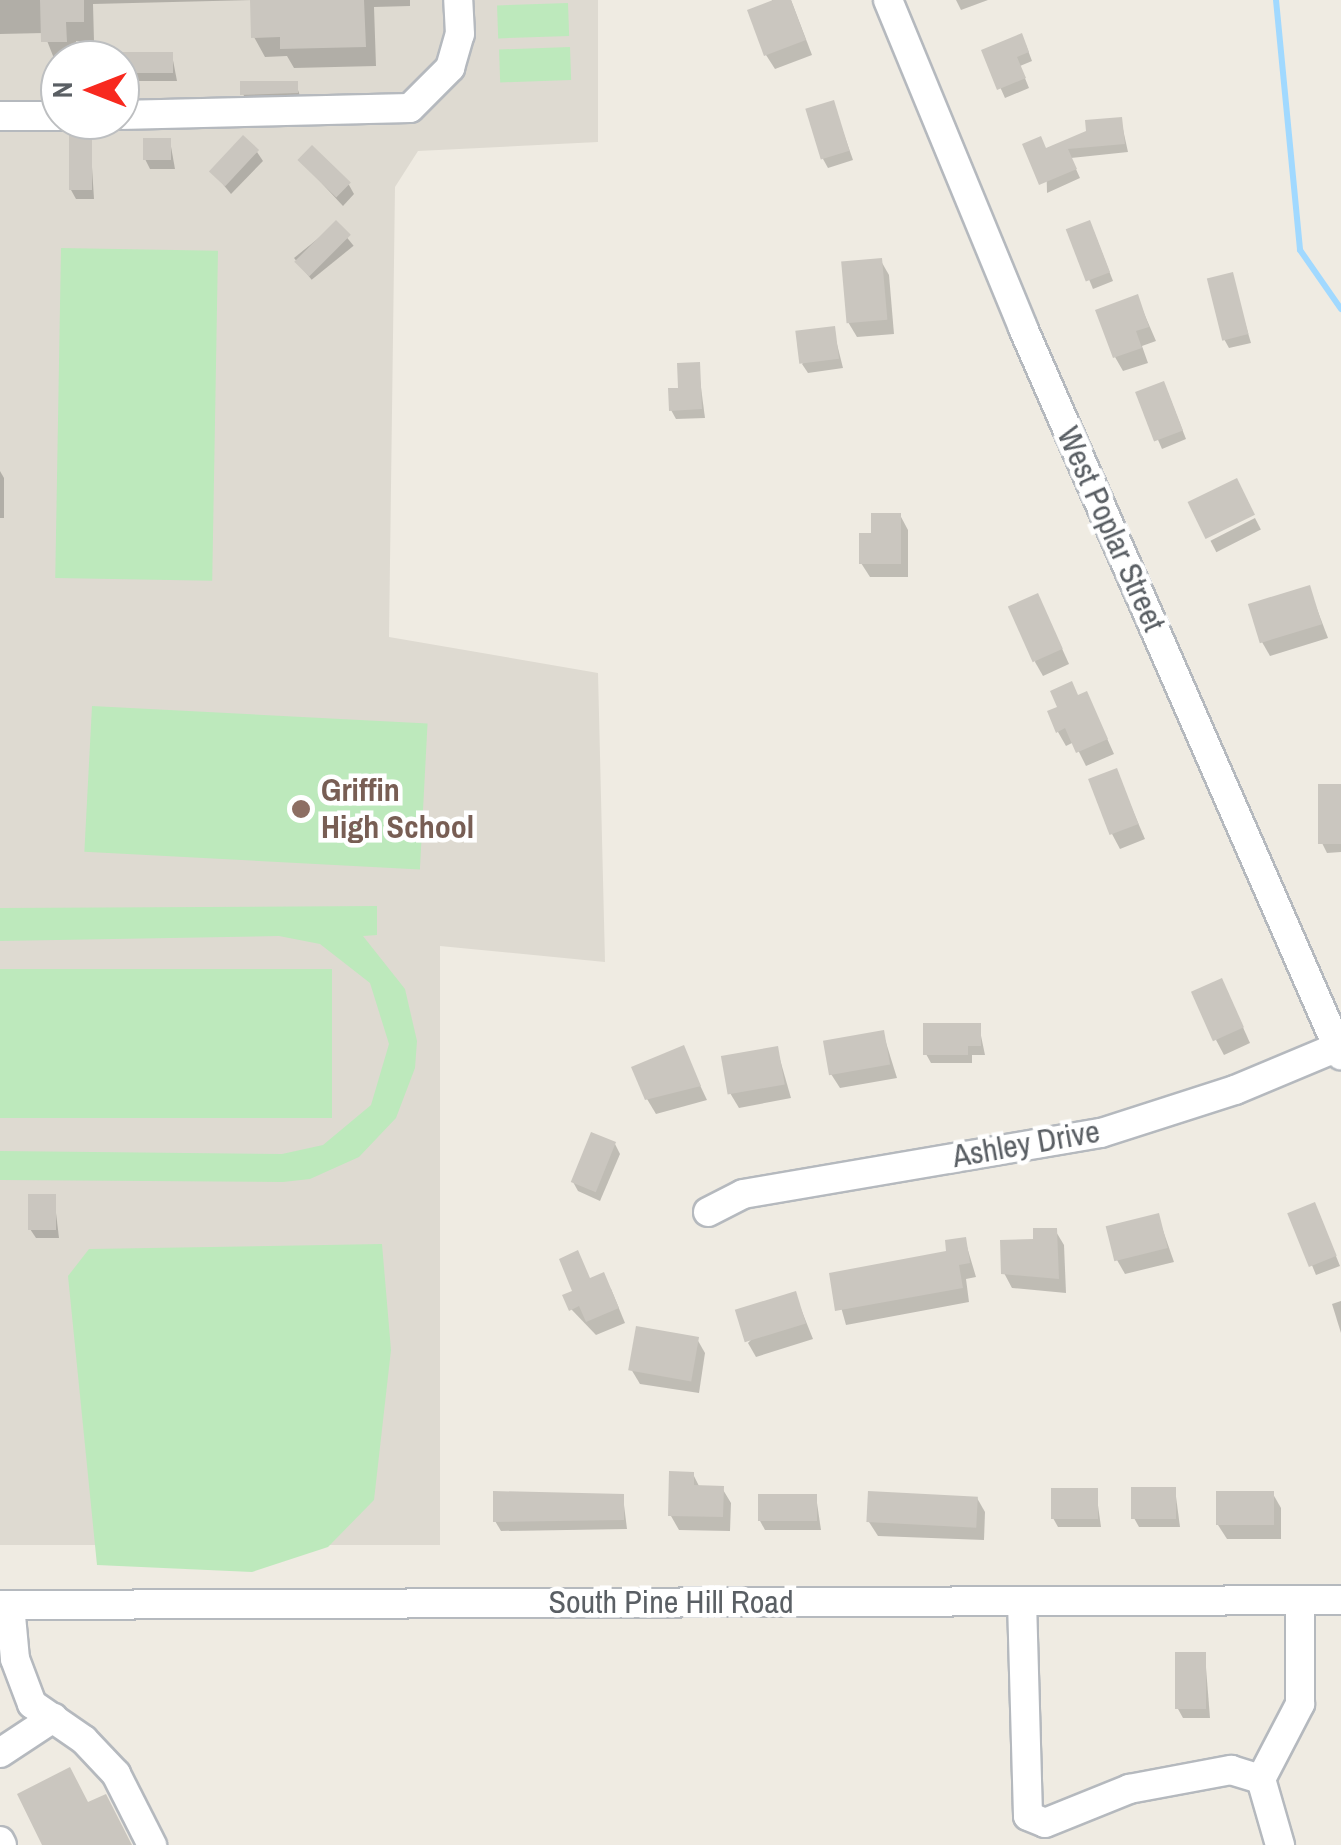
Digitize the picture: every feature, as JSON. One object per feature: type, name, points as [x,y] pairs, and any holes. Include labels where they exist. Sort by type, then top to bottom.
[{"type":"street","points":[[140,115],[410,108],[450,68],[460,34],[458,0]]},
{"type":"street","name":"West Poplar Street","points":[[888,0],[1022,328],[1339,1051]]},
{"type":"street","points":[[0,116],[40,116]]},
{"type":"street","name":"Ashley Drive","points":[[708,1212],[743,1194],[1101,1132],[1235,1090],[1339,1051]]},
{"type":"street","points":[[1280,1845],[1261,1778],[1300,1704],[1300,1600]]},
{"type":"street","name":"South Pine Hill Road","points":[[5,1604],[1341,1600]]},
{"type":"street","points":[[1022,1601],[1023,1788],[1034,1822],[1204,1770],[1261,1778]]},
{"type":"street","points":[[5,1604],[14,1659],[32,1704],[116,1774],[152,1845]]},
{"type":"street","points":[[0,1753],[52,1718]]},
{"type":"shaded area","name":"Griffin High School","points":[[0,0],[598,0],[598,142],[418,151],[395,187],[389,637],[598,673],[605,962],[440,946],[440,1545],[0,1545]]},
{"type":"green space","points":[[568,3],[569,36],[498,38],[497,5]]},
{"type":"green space","points":[[570,47],[571,80],[500,82],[499,49]]},
{"type":"green space","points":[[61,248],[218,251],[212,581],[55,578]]},
{"type":"green space","points":[[92,706],[428,724],[420,869],[84,852]]},
{"type":"green space","points":[[377,906],[377,935],[363,936],[405,989],[417,1041],[415,1068],[396,1118],[359,1157],[310,1179],[283,1182],[0,1180],[0,1151],[282,1154],[323,1145],[371,1105],[389,1044],[370,983],[320,944],[279,936],[0,941],[0,908]]},
{"type":"green space","points":[[0,969],[332,969],[332,1118],[0,1118]]},
{"type":"green space","points":[[382,1244],[391,1350],[374,1500],[328,1547],[252,1572],[97,1565],[68,1276],[89,1249]]},
{"type":"building","points":[[40,0],[84,0],[84,22],[66,22],[67,40],[41,40]]},
{"type":"building","points":[[250,0],[364,0],[366,47],[280,49],[280,37],[251,38]]},
{"type":"building","points":[[773,0],[791,0],[806,40],[764,56],[747,10]]},
{"type":"building","points":[[1022,33],[1029,52],[1017,57],[1026,78],[997,90],[981,50]]},
{"type":"building","points":[[140,52],[173,52],[173,73],[140,73]]},
{"type":"building","points":[[240,81],[298,81],[298,93],[240,95]]},
{"type":"building","points":[[834,100],[849,151],[821,159],[805,109]]},
{"type":"building","points":[[1122,117],[1125,144],[1068,149],[1077,169],[1039,185],[1022,144],[1041,136],[1046,148],[1086,131],[1085,120]]},
{"type":"building","points":[[243,135],[259,150],[225,187],[209,172]]},
{"type":"building","points":[[143,138],[171,138],[171,160],[143,160]]},
{"type":"building","points":[[69,140],[92,140],[92,190],[69,190]]},
{"type":"building","points":[[312,145],[351,183],[336,198],[297,160]]},
{"type":"building","points":[[336,220],[351,235],[309,277],[294,262]]},
{"type":"building","points":[[1090,220],[1110,272],[1086,282],[1066,229]]},
{"type":"building","points":[[882,258],[887,320],[847,323],[841,262]]},
{"type":"building","points":[[1233,272],[1248,334],[1222,341],[1207,279]]},
{"type":"building","points":[[1138,294],[1149,327],[1136,331],[1142,348],[1113,358],[1095,310]]},
{"type":"building","points":[[835,326],[839,359],[799,364],[795,331]]},
{"type":"building","points":[[700,362],[702,409],[669,411],[668,388],[678,388],[677,363]]},
{"type":"building","points":[[1164,381],[1183,430],[1154,442],[1135,392]]},
{"type":"building","points":[[1237,478],[1255,515],[1206,539],[1188,502]]},
{"type":"building","points":[[871,513],[901,513],[901,564],[859,564],[859,533],[871,533]]},
{"type":"building","points":[[1310,585],[1322,624],[1260,643],[1248,604]]},
{"type":"building","points":[[1038,593],[1063,649],[1033,662],[1008,606]]},
{"type":"building","points":[[1072,681],[1078,695],[1087,691],[1108,739],[1076,753],[1065,728],[1056,733],[1047,711],[1057,707],[1050,691]]},
{"type":"building","points":[[1117,768],[1139,824],[1110,835],[1088,779]]},
{"type":"building","points":[[1318,784],[1341,784],[1341,844],[1318,844]]},
{"type":"building","points":[[1222,978],[1244,1027],[1213,1041],[1191,992]]},
{"type":"building","points":[[923,1023],[981,1023],[981,1046],[968,1046],[968,1055],[923,1055]]},
{"type":"building","points":[[884,1030],[890,1064],[829,1075],[823,1041]]},
{"type":"building","points":[[684,1045],[701,1086],[645,1100],[631,1067]]},
{"type":"building","points":[[778,1046],[785,1084],[728,1094],[721,1056]]},
{"type":"building","points":[[591,1132],[616,1142],[596,1192],[571,1182]]},
{"type":"building","points":[[28,1194],[56,1194],[56,1230],[28,1230]]},
{"type":"building","points":[[1315,1202],[1337,1256],[1309,1267],[1287,1213]]},
{"type":"building","points":[[1159,1213],[1168,1248],[1114,1261],[1106,1226]]},
{"type":"building","points":[[1033,1228],[1057,1228],[1059,1279],[1001,1274],[1000,1240],[1033,1239]]},
{"type":"building","points":[[966,1237],[970,1263],[959,1265],[963,1288],[835,1311],[829,1273],[946,1251],[945,1240]]},
{"type":"building","points":[[578,1250],[590,1278],[604,1272],[619,1308],[586,1322],[579,1306],[569,1311],[562,1295],[572,1291],[559,1259]]},
{"type":"building","points":[[796,1291],[806,1324],[745,1342],[735,1310]]},
{"type":"building","points":[[636,1326],[699,1337],[691,1381],[628,1370]]},
{"type":"building","points":[[669,1471],[694,1472],[694,1485],[724,1486],[723,1517],[668,1516]]},
{"type":"building","points":[[1131,1487],[1176,1487],[1176,1519],[1131,1519]]},
{"type":"building","points":[[1051,1488],[1098,1488],[1098,1519],[1051,1519]]},
{"type":"building","points":[[493,1491],[624,1494],[624,1520],[493,1522]]},
{"type":"building","points":[[868,1491],[978,1497],[976,1528],[866,1522]]},
{"type":"building","points":[[1216,1491],[1274,1491],[1274,1525],[1216,1525]]},
{"type":"building","points":[[758,1494],[817,1494],[817,1521],[758,1521]]},
{"type":"building","points":[[1175,1652],[1206,1652],[1206,1709],[1175,1709]]},
{"type":"building","points":[[70,1767],[88,1802],[106,1794],[132,1845],[42,1845],[17,1794]]},
{"type":"waterway","points":[[1276,0],[1300,250],[1341,309]]},
{"type":"place","name":"Griffin High School","points":[[301,809]]}]
